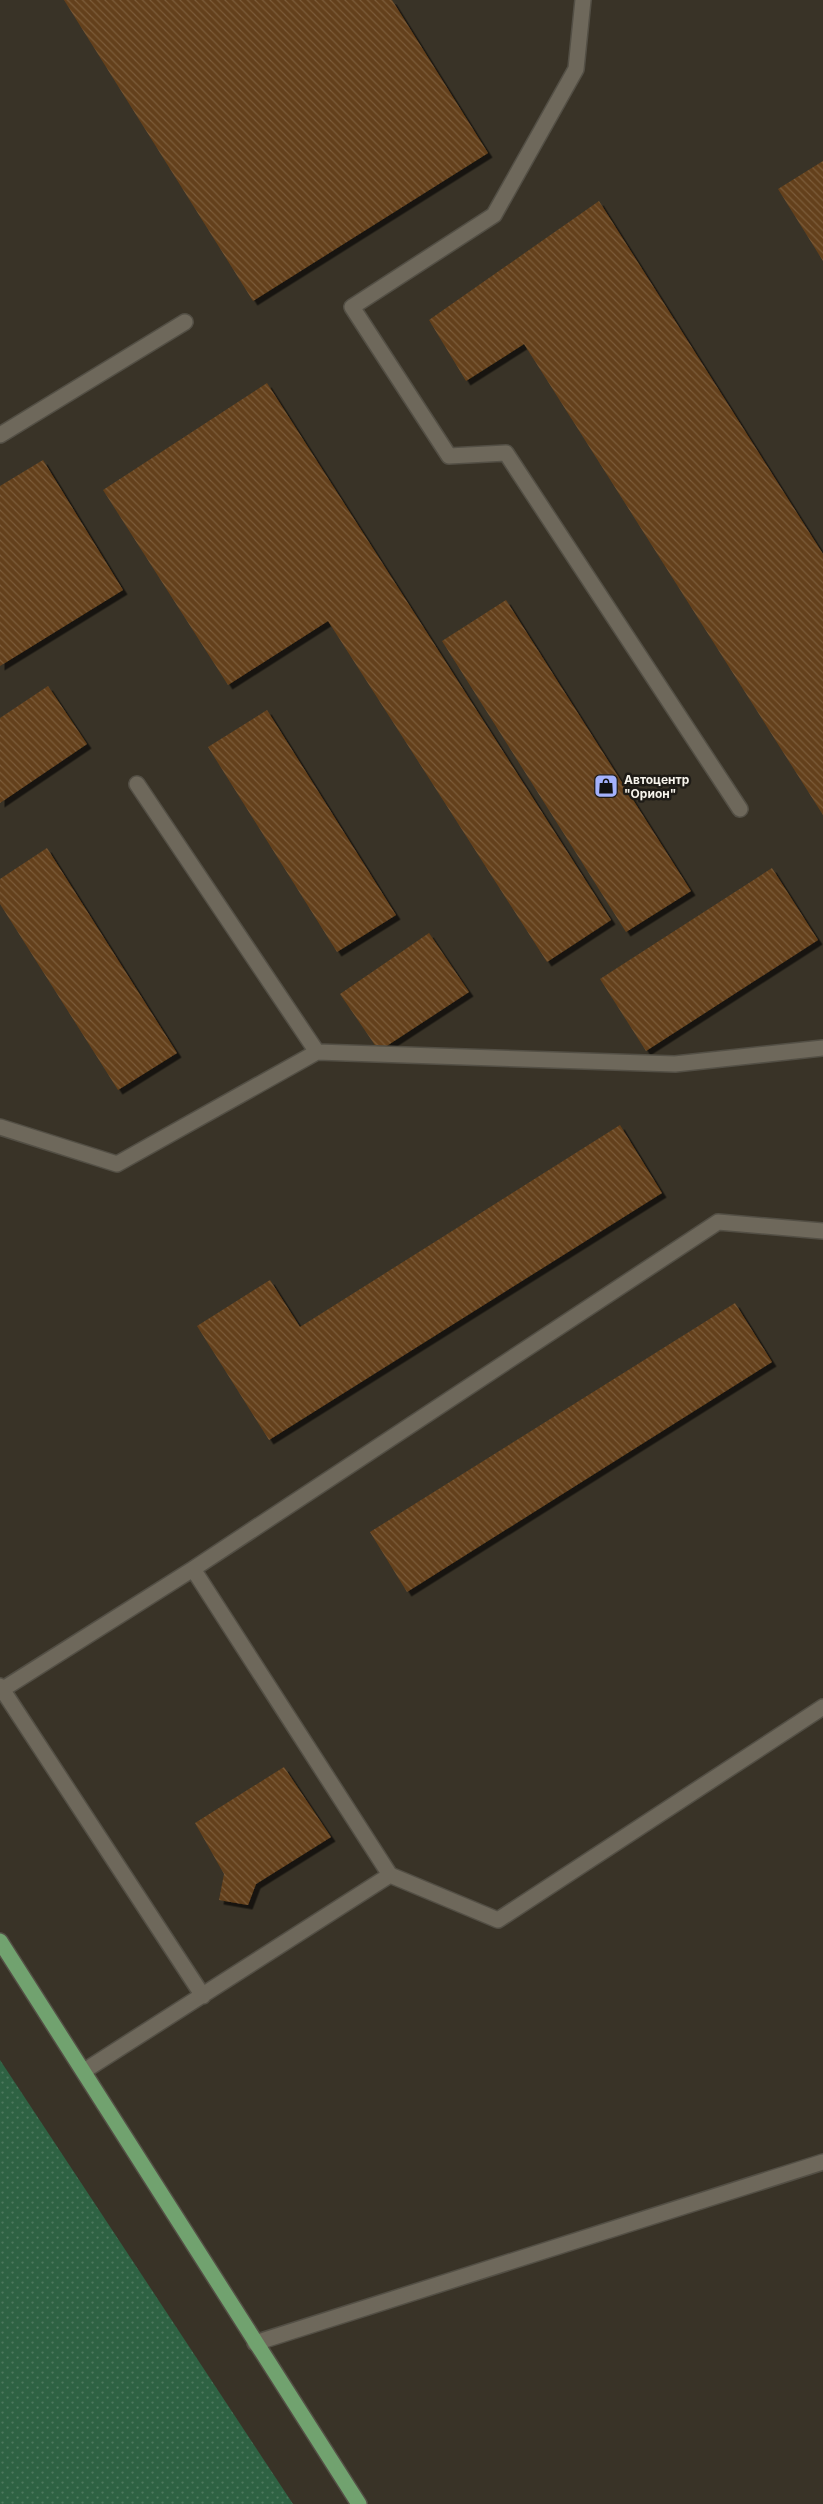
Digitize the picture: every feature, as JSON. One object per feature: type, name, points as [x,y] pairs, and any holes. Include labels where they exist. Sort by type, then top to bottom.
[{"type":"main road","points":[[0,1941],[359,2504]]},
{"type":"lane","points":[[583,0],[576,69],[494,215],[352,307],[449,456],[506,453],[740,809]]},
{"type":"lane","points":[[0,435],[185,322]]},
{"type":"lane","points":[[137,784],[317,1052]]},
{"type":"lane","points":[[0,1127],[117,1164],[317,1052],[675,1064],[823,1048]]},
{"type":"lane","points":[[203,1996],[1,1689],[193,1569],[718,1222],[823,1231]]},
{"type":"lane","points":[[193,1569],[390,1875],[498,1920],[823,1707]]},
{"type":"lane","points":[[84,2071],[390,1875]]},
{"type":"lane","points":[[255,2343],[823,2162]]},
{"type":"green space","points":[[0,2060],[293,2504],[0,2504]]},
{"type":"building","points":[[64,0],[392,0],[488,153],[253,301]]},
{"type":"building","points":[[823,161],[823,261],[778,189]]},
{"type":"building","points":[[599,201],[823,554],[823,815],[524,344],[466,381],[429,320]]},
{"type":"building","points":[[267,383],[611,920],[547,962],[328,621],[228,685],[103,490]]},
{"type":"building","points":[[43,460],[123,590],[0,666],[0,486]]},
{"type":"building","points":[[506,600],[691,891],[626,932],[442,641]]},
{"type":"building","points":[[48,686],[87,744],[0,803],[0,718]]},
{"type":"building","points":[[267,710],[396,915],[337,952],[208,747]]},
{"type":"building","points":[[47,848],[177,1053],[118,1090],[0,904],[0,879]]},
{"type":"building","points":[[772,868],[818,940],[646,1051],[600,979]]},
{"type":"building","points":[[429,933],[469,992],[379,1051],[340,994]]},
{"type":"building","points":[[620,1125],[662,1193],[269,1440],[197,1326],[270,1280],[300,1327]]},
{"type":"building","points":[[735,1303],[772,1362],[407,1592],[370,1532]]},
{"type":"building","points":[[284,1767],[331,1837],[256,1884],[248,1905],[219,1900],[224,1874],[195,1823]]},
{"type":"place","name":"Автоцентр \"Орион\"","points":[[606,786]]}]
